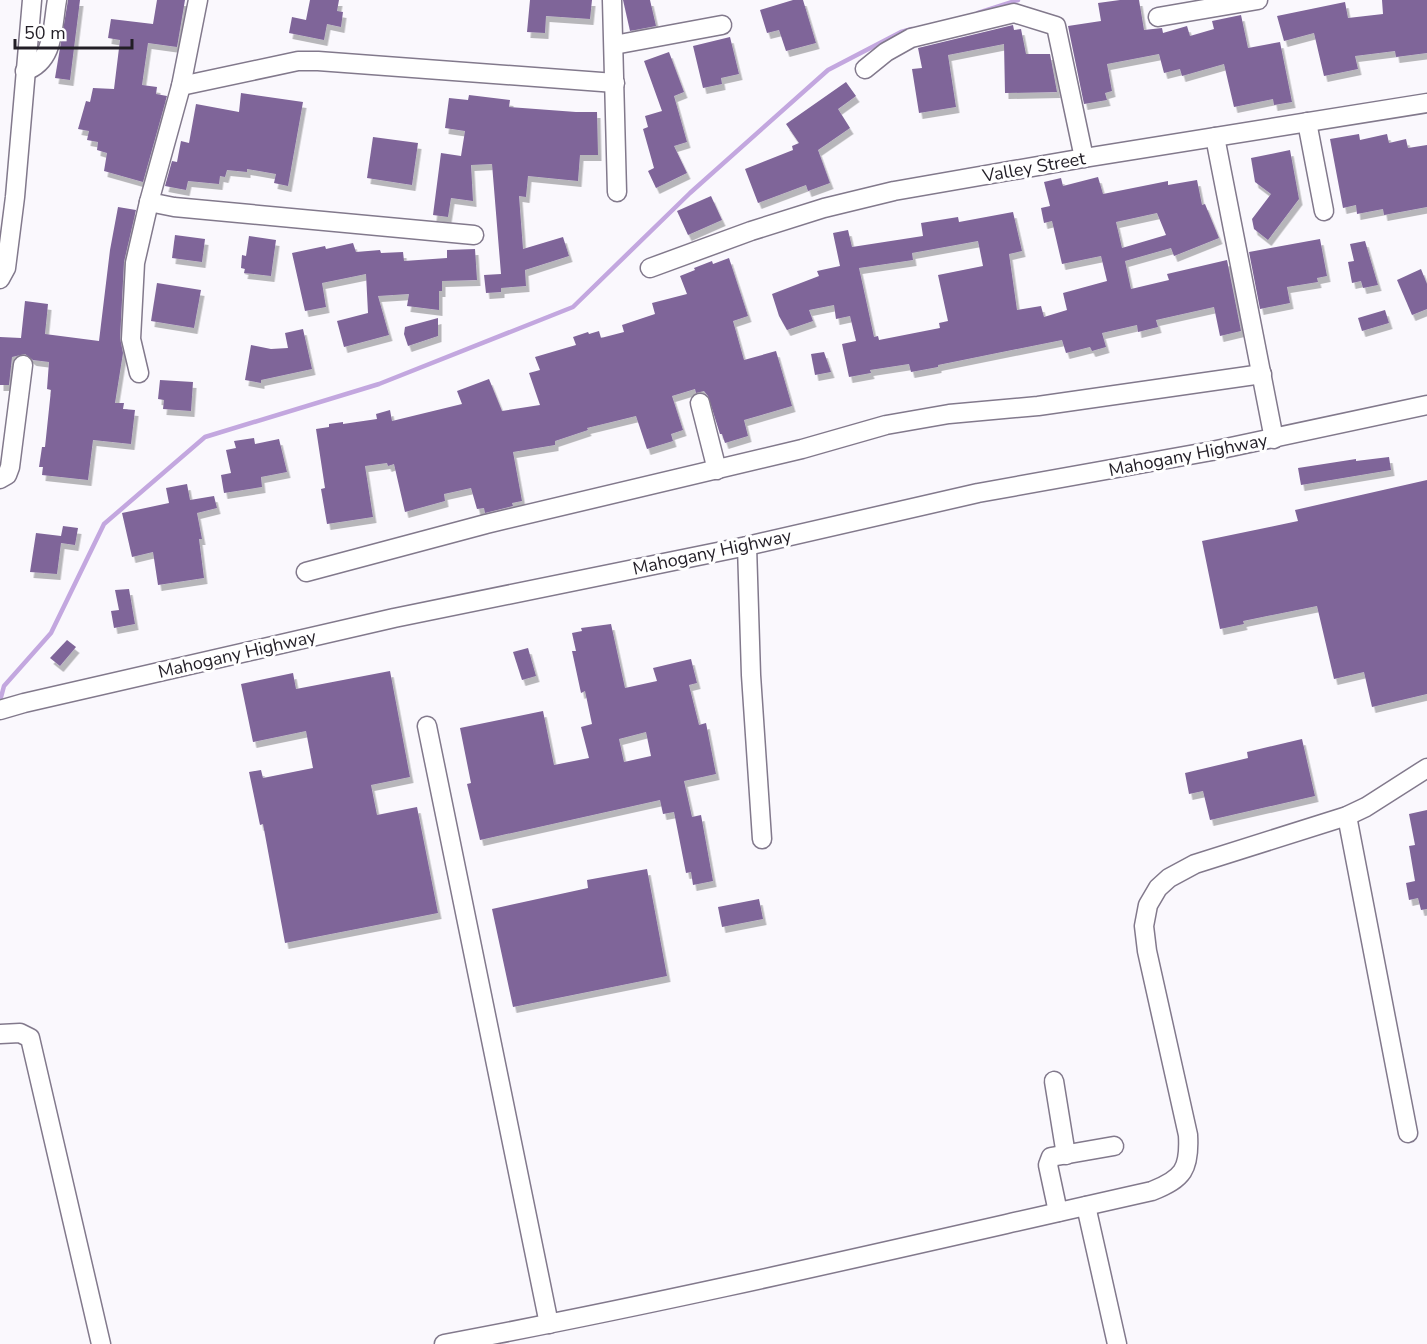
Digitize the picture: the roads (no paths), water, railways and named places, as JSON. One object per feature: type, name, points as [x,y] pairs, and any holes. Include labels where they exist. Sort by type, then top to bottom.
[{"type":"street","points":[[0,279],[6,268],[14,208],[32,0]]},
{"type":"street","points":[[25,71],[37,67],[49,50],[57,0]]},
{"type":"street","points":[[139,373],[131,339],[135,263],[180,86],[198,0]]},
{"type":"street","points":[[612,0],[617,192]]},
{"type":"street","points":[[1158,17],[1258,0]]},
{"type":"street","points":[[865,69],[886,52],[911,38],[1014,13],[1056,26],[1084,158]]},
{"type":"street","points":[[614,45],[722,26]]},
{"type":"street","points":[[180,86],[298,62],[318,61],[615,83]]},
{"type":"street","name":"Valley Street","points":[[651,268],[751,231],[824,208],[894,191],[1427,103]]},
{"type":"street","points":[[1307,122],[1324,211]]},
{"type":"street","points":[[1215,137],[1274,439]]},
{"type":"street","points":[[149,202],[174,207],[474,235]]},
{"type":"street","points":[[0,479],[7,475],[10,467],[23,365]]},
{"type":"street","points":[[306,572],[486,524],[802,449],[886,425],[938,416],[1038,406],[1262,374]]},
{"type":"street","points":[[700,403],[717,470]]},
{"type":"street","name":"Mahogany Highway","points":[[0,710],[394,618],[747,546],[978,493],[1274,439],[1427,405]]},
{"type":"street","points":[[747,546],[751,675],[762,839]]},
{"type":"street","points":[[427,726],[549,1324]]},
{"type":"street","points":[[444,1344],[549,1324],[1086,1206],[1152,1191],[1168,1185],[1185,1169],[1189,1154],[1188,1135],[1147,951],[1144,926],[1148,905],[1158,888],[1169,878],[1195,864],[1347,816],[1366,807],[1427,768]]},
{"type":"street","points":[[1347,816],[1408,1133]]},
{"type":"street","points":[[0,1034],[20,1033],[30,1038],[101,1344]]},
{"type":"street","points":[[1054,1081],[1066,1155]]},
{"type":"street","points":[[1058,1212],[1048,1166],[1052,1157],[1114,1146]]},
{"type":"street","points":[[1086,1206],[1117,1344]]},
{"type":"waterway","points":[[978,13],[1018,0]]},
{"type":"waterway","points":[[0,701],[4,686],[51,633],[104,524],[205,437],[379,384],[573,307],[690,193],[828,70],[901,32],[912,29]]}]
